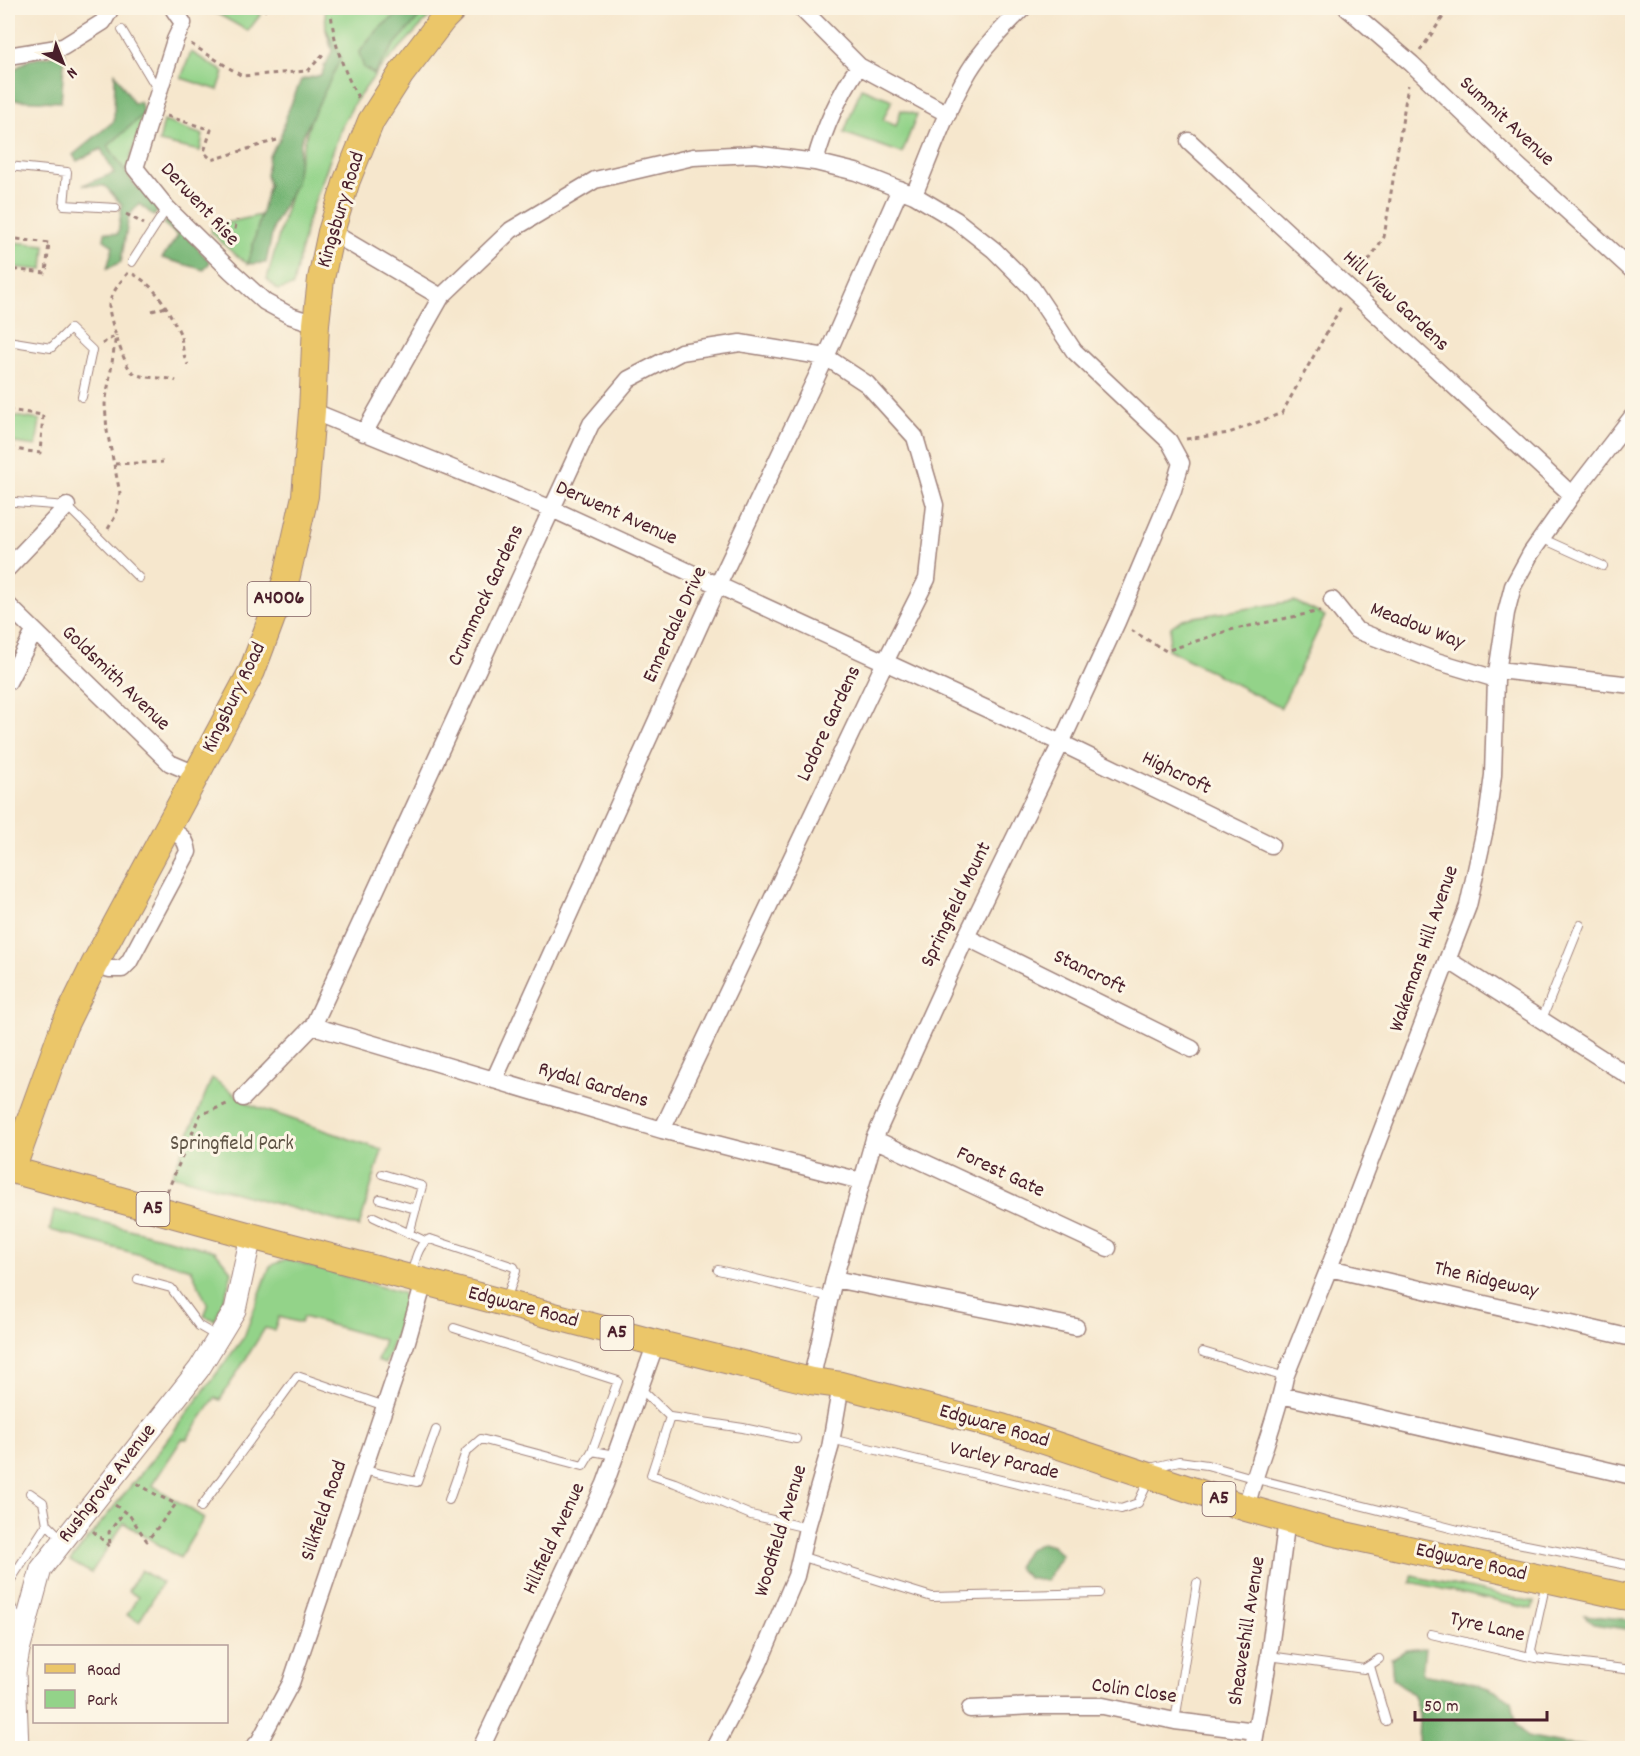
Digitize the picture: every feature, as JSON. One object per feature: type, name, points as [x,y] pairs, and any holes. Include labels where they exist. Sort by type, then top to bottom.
[{"type":"main road","name":"Kingsbury Road","points":[[9,1174],[64,1026],[94,965],[252,671],[286,580],[305,496],[316,324],[321,279],[330,232],[347,180],[371,121],[401,74],[454,8]]},
{"type":"main road","name":"Edgware Road","points":[[9,1174],[159,1211],[656,1343],[811,1381],[841,1385],[1002,1427],[1246,1508],[1331,1532],[1632,1597]]},
{"type":"street","points":[[8,56],[63,47],[103,22],[111,8]]},
{"type":"street","name":"Derwent Rise","points":[[177,8],[174,10],[183,23],[135,168],[167,208],[266,302],[291,316],[316,324]]},
{"type":"street","points":[[801,8],[859,66],[948,114]]},
{"type":"street","name":"Ennerdale Drive","points":[[494,1080],[718,585],[907,192],[969,70],[994,38],[1023,8]]},
{"type":"street","name":"Summit Avenue","points":[[1347,8],[1412,64],[1516,164],[1632,270]]},
{"type":"street","points":[[815,162],[821,141],[849,81],[859,66]]},
{"type":"street","name":"Hill View Gardens","points":[[1189,141],[1572,495]]},
{"type":"street","points":[[364,433],[441,297],[511,230],[595,180],[693,157],[754,154],[815,162],[856,172],[907,192]]},
{"type":"street","name":"Springfield Mount","points":[[811,1381],[834,1279],[874,1138],[966,937],[1062,743],[1117,622],[1173,490],[1181,463],[1169,441],[1074,351],[1032,288],[994,250],[956,220],[907,192]]},
{"type":"street","points":[[330,232],[441,297]]},
{"type":"street","name":"Crummock Gardens","points":[[243,1098],[313,1026],[591,424],[629,379],[681,352],[740,343],[826,357]]},
{"type":"street","name":"Lodore Gardens","points":[[662,1130],[927,579],[935,505],[915,437],[867,384],[826,357]]},
{"type":"street","name":"Derwent Avenue","points":[[312,411],[552,509],[1062,743]]},
{"type":"street","name":"Wakemans Hill Avenue","points":[[1246,1508],[1253,1478],[1285,1377],[1468,906],[1487,820],[1492,775],[1497,674],[1506,613],[1513,585],[1526,561],[1572,495],[1632,417]]},
{"type":"street","points":[[8,568],[67,506]]},
{"type":"street","name":"Meadow Way","points":[[1335,603],[1356,630],[1436,661],[1497,674],[1632,685]]},
{"type":"street","name":"Goldsmith Avenue","points":[[8,605],[170,763],[198,775]]},
{"type":"street","points":[[8,682],[34,632]]},
{"type":"street","name":"Highcroft","points":[[1062,743],[1271,845]]},
{"type":"street","name":"Stancroft","points":[[966,937],[1192,1049]]},
{"type":"street","points":[[1448,960],[1632,1078]]},
{"type":"street","name":"Rydal Gardens","points":[[313,1026],[662,1130],[861,1181]]},
{"type":"street","name":"Forest Gate","points":[[874,1138],[1108,1248]]},
{"type":"street","name":"Rushgrove Avenue","points":[[18,1749],[11,1674],[17,1643],[41,1569],[199,1369],[235,1310],[251,1236]]},
{"type":"street","name":"The Ridgeway","points":[[1329,1268],[1632,1338]]},
{"type":"street","points":[[834,1279],[1076,1327]]},
{"type":"street","name":"Silkfield Road","points":[[253,1749],[291,1683],[407,1341],[417,1280]]},
{"type":"street","name":"Hillfield Avenue","points":[[480,1749],[605,1484],[656,1343]]},
{"type":"street","name":"Woodfield Avenue","points":[[714,1749],[759,1664],[796,1576],[831,1440],[841,1385]]},
{"type":"street","points":[[1281,1395],[1632,1476]]},
{"type":"street","name":"Sheaveshill Avenue","points":[[1253,1749],[1269,1656],[1287,1519]]},
{"type":"street","name":"Colin Close","points":[[970,1709],[1103,1706],[1175,1720],[1256,1731]]},
{"type":"lane","points":[[122,30],[159,92]]},
{"type":"lane","points":[[8,166],[67,172],[64,205],[116,208]]},
{"type":"lane","points":[[132,262],[167,208]]},
{"type":"lane","points":[[8,341],[51,348],[70,329],[92,350],[82,398]]},
{"type":"lane","points":[[15,502],[67,506],[139,578]]},
{"type":"lane","points":[[1542,538],[1603,566]]},
{"type":"lane","points":[[1542,1019],[1580,924]]},
{"type":"lane","points":[[382,1174],[422,1186],[409,1234]]},
{"type":"lane","points":[[380,1199],[416,1209]]},
{"type":"lane","points":[[374,1218],[425,1241]]},
{"type":"lane","points":[[417,1280],[420,1246],[430,1239],[514,1267],[516,1271],[505,1303]]},
{"type":"lane","points":[[718,1270],[831,1296]]},
{"type":"lane","points":[[138,1279],[171,1288],[199,1326],[218,1337]]},
{"type":"lane","points":[[449,1500],[466,1452],[481,1439],[583,1466],[592,1451],[618,1381],[454,1328]]},
{"type":"lane","points":[[1203,1352],[1285,1377]]},
{"type":"lane","points":[[201,1507],[297,1376],[385,1406]]},
{"type":"lane","points":[[639,1387],[670,1417],[744,1428],[796,1439]]},
{"type":"lane","points":[[670,1417],[651,1475],[751,1515],[807,1528]]},
{"type":"lane","points":[[363,1470],[417,1482],[436,1430]]},
{"type":"lane","name":"Varley Parade","points":[[831,1440],[1121,1509],[1138,1503],[1145,1473]]},
{"type":"lane","points":[[592,1451],[615,1455]]},
{"type":"lane","name":"Edgware Road","points":[[1145,1473],[1179,1461],[1215,1467],[1482,1536],[1632,1566]]},
{"type":"lane","points":[[30,1493],[43,1502],[47,1524],[64,1541]]},
{"type":"lane","points":[[8,1584],[47,1524]]},
{"type":"lane","points":[[800,1556],[932,1597],[1099,1593]]},
{"type":"lane","points":[[1535,1658],[1531,1650],[1547,1580]]},
{"type":"lane","points":[[1175,1720],[1197,1583]]},
{"type":"lane","points":[[8,1602],[17,1643]]},
{"type":"lane","name":"Tyre Lane","points":[[1431,1634],[1535,1658],[1632,1670]]},
{"type":"lane","points":[[1269,1656],[1364,1669],[1379,1659]]},
{"type":"lane","points":[[1370,1666],[1386,1721]]},
{"type":"path","points":[[263,8],[269,14]]},
{"type":"path","points":[[330,8],[331,27],[348,80],[371,121]]},
{"type":"path","points":[[177,36],[243,76],[308,70],[325,52]]},
{"type":"path","points":[[153,112],[211,130],[204,152],[212,160],[280,139]]},
{"type":"path","points":[[116,208],[153,229]]},
{"type":"path","points":[[224,264],[231,251],[237,220]]},
{"type":"path","points":[[8,238],[49,243],[46,273],[8,269]]},
{"type":"path","points":[[176,381],[142,376],[130,370],[110,317],[109,304],[120,282],[129,271],[155,289],[181,336],[183,357],[188,365]]},
{"type":"path","points":[[152,311],[166,307]]},
{"type":"path","points":[[101,540],[116,515],[120,493],[107,431],[105,405],[116,335]]},
{"type":"path","points":[[8,410],[44,416],[40,453],[8,448]]},
{"type":"path","points":[[115,464],[163,462]]},
{"type":"path","points":[[1117,622],[1166,651],[1230,630],[1335,603]]},
{"type":"path","points":[[159,1211],[200,1115],[243,1098]]},
{"type":"path","points":[[100,1495],[130,1516],[147,1541],[176,1504],[134,1481],[121,1468]]},
{"type":"path","points":[[79,1521],[110,1547],[109,1532],[124,1512]]},
{"type":"green space","points":[[220,8],[255,8],[261,14],[248,31],[216,13]]},
{"type":"green space","points":[[325,8],[438,8],[379,70],[355,102],[342,126],[307,223],[293,286],[278,290],[267,279],[324,66],[336,60],[326,29]]},
{"type":"green space","points":[[411,8],[427,9],[395,44],[374,74],[364,68],[359,53],[365,45],[388,21]]},
{"type":"green space","points":[[326,29],[341,58],[301,140],[296,183],[274,225],[266,263],[248,264],[269,185],[266,175],[269,156],[280,139],[301,80],[321,75],[332,51]]},
{"type":"green space","points":[[191,52],[224,72],[218,90],[181,78]]},
{"type":"green space","points":[[65,53],[61,102],[11,100],[13,70],[29,60]]},
{"type":"green space","points":[[115,73],[134,104],[140,101],[144,114],[108,146],[134,184],[160,208],[154,216],[139,204],[129,216],[121,262],[107,269],[113,246],[104,240],[105,232],[118,234],[122,205],[105,186],[83,185],[114,173],[101,149],[77,161],[73,155],[114,121]]},
{"type":"green space","points":[[861,88],[892,100],[883,120],[896,126],[901,110],[917,115],[902,153],[844,133]]},
{"type":"green space","points":[[144,114],[126,172],[108,146]]},
{"type":"green space","points":[[164,121],[203,135],[200,151],[159,142]]},
{"type":"green space","points":[[261,215],[248,264],[211,232],[212,226]]},
{"type":"green space","points":[[169,217],[210,262],[204,270],[162,258],[178,236],[164,224]]},
{"type":"green space","points":[[12,242],[45,245],[43,270],[9,267]]},
{"type":"green space","points":[[8,415],[40,420],[36,446],[8,442]]},
{"type":"green space","points":[[1294,601],[1325,616],[1281,708],[1168,649],[1171,627],[1182,619]]},
{"type":"green space","name":"Springfield Park","points":[[212,1078],[251,1105],[382,1150],[359,1227],[172,1175]]},
{"type":"green space","points":[[54,1210],[215,1251],[232,1272],[215,1320],[204,1316],[208,1306],[191,1269],[50,1230]]},
{"type":"green space","points":[[286,1259],[402,1293],[408,1301],[385,1364],[377,1361],[384,1340],[303,1317],[301,1323],[279,1317],[274,1330],[265,1328],[220,1400],[215,1398],[187,1439],[182,1439],[152,1485],[204,1518],[180,1558],[124,1523],[91,1573],[70,1561],[155,1456],[244,1337],[270,1266]]},
{"type":"green space","points":[[1042,1543],[1052,1546],[1062,1555],[1046,1581],[1028,1578],[1017,1567],[1027,1550]]},
{"type":"green space","points":[[141,1570],[162,1583],[139,1622],[127,1615],[138,1597],[128,1591]]},
{"type":"green space","points":[[1412,1576],[1534,1602],[1532,1609],[1411,1582]]},
{"type":"green space","points":[[1584,1615],[1632,1620],[1632,1630],[1593,1624]]},
{"type":"green space","points":[[1425,1648],[1422,1674],[1469,1682],[1502,1694],[1512,1701],[1517,1726],[1527,1737],[1562,1744],[1610,1748],[1443,1748],[1418,1745],[1419,1715],[1413,1695],[1393,1678],[1391,1659],[1406,1650]]}]
